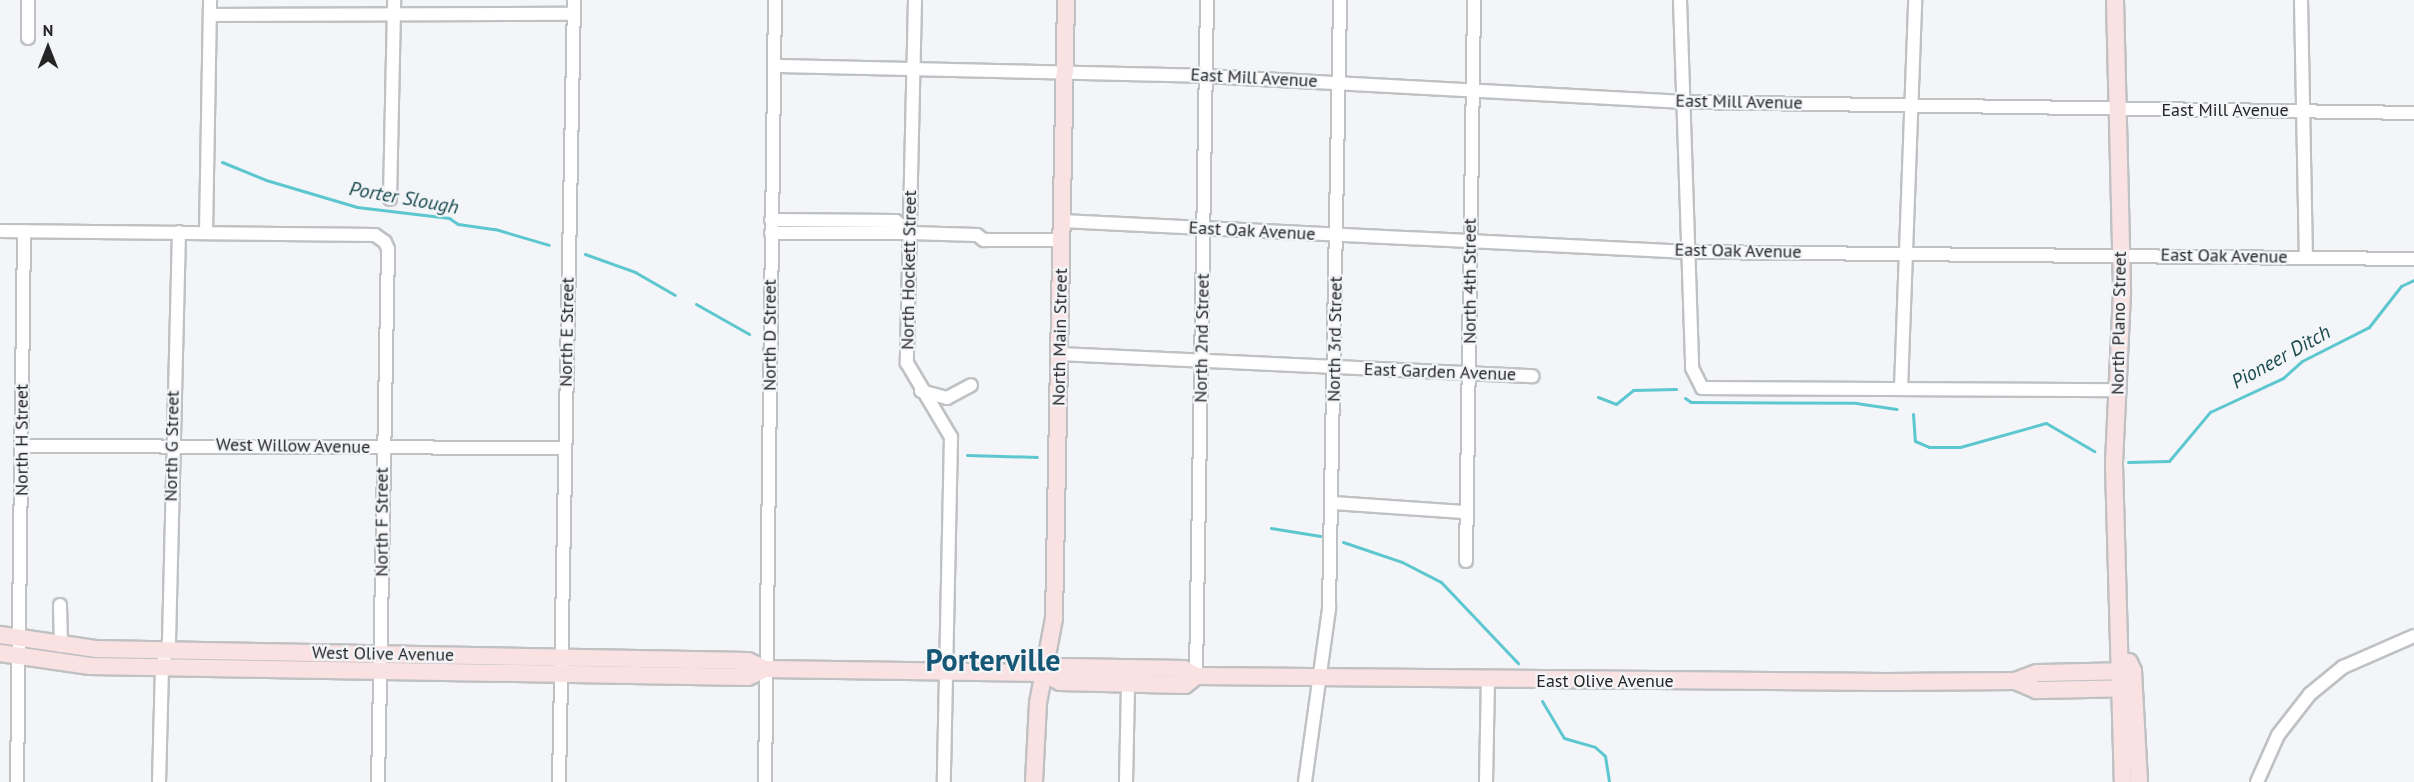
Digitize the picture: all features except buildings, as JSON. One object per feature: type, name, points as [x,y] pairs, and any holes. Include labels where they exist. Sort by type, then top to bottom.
[{"type":"main road","name":"North Main Street","points":[[1034,782],[1035,735],[1043,673],[1054,618],[1066,0]]},
{"type":"main road","name":"North Plano Street","points":[[2115,0],[2121,255],[2114,465],[2121,645],[2126,680]]},
{"type":"main road","name":"West Olive Avenue","points":[[0,635],[19,648],[90,666],[164,659],[290,652],[381,662]]},
{"type":"main road","name":"West Olive Avenue","points":[[0,654],[19,648],[61,646],[244,669],[381,662],[561,665],[748,661],[765,669],[1043,673]]},
{"type":"main road","points":[[244,669],[265,660],[286,660],[290,652]]},
{"type":"main road","name":"East Olive Avenue","points":[[1043,673],[1064,668],[1184,669],[1196,676],[1488,680],[2015,681],[2037,673],[2126,680]]},
{"type":"main road","name":"East Olive Avenue","points":[[1043,673],[1060,682],[1128,684],[1185,685],[1196,676]]},
{"type":"main road","points":[[2123,782],[2126,680]]},
{"type":"main road","points":[[2126,680],[2139,782]]},
{"type":"street","points":[[28,0],[28,38]]},
{"type":"street","points":[[0,231],[206,233],[210,0]]},
{"type":"street","points":[[390,199],[394,0]]},
{"type":"street","name":"North E Street","points":[[558,782],[574,0]]},
{"type":"street","name":"North D Street","points":[[765,782],[774,0]]},
{"type":"street","name":"North Hockett Street","points":[[915,0],[907,363],[921,392],[951,437],[944,782]]},
{"type":"street","name":"North 2nd Street","points":[[1196,676],[1208,0]]},
{"type":"street","name":"North 3rd Street","points":[[1305,782],[1313,705],[1321,677],[1329,608],[1340,0]]},
{"type":"street","name":"North 4th Street","points":[[1466,561],[1474,0]]},
{"type":"street","points":[[1680,0],[1692,368],[1702,388],[2118,390]]},
{"type":"street","points":[[1901,388],[1916,0]]},
{"type":"street","points":[[2301,0],[2306,256]]},
{"type":"street","points":[[210,15],[573,14]]},
{"type":"street","name":"East Mill Avenue","points":[[775,66],[1065,70],[1473,88],[1683,102],[2414,113]]},
{"type":"street","name":"East Oak Avenue","points":[[1062,221],[1689,252],[1906,252],[2414,259]]},
{"type":"street","points":[[771,226],[977,235],[984,240],[1062,240]]},
{"type":"street","name":"North H Street","points":[[17,782],[24,231]]},
{"type":"street","name":"North G Street","points":[[159,782],[179,232]]},
{"type":"street","name":"North F Street","points":[[206,233],[375,235],[388,249],[378,782]]},
{"type":"street","name":"East Garden Avenue","points":[[1060,354],[1459,374],[1469,370],[1533,376]]},
{"type":"street","points":[[921,392],[947,398],[971,384]]},
{"type":"street","name":"West Willow Avenue","points":[[22,446],[564,448]]},
{"type":"street","points":[[1332,503],[1465,512]]},
{"type":"street","points":[[60,605],[61,646]]},
{"type":"street","points":[[2257,782],[2278,735],[2310,694],[2343,667],[2414,636]]},
{"type":"street","points":[[1486,782],[1488,680]]},
{"type":"street","points":[[1126,782],[1128,684]]},
{"type":"waterway","name":"Porter Slough","points":[[222,162],[266,180],[357,207],[449,218],[458,224],[495,229],[549,245]]},
{"type":"waterway","name":"Porter Slough","points":[[585,254],[635,272],[675,295]]},
{"type":"waterway","name":"Pioneer Ditch","points":[[2128,462],[2169,461],[2210,412],[2283,378],[2302,361],[2369,327],[2401,286],[2414,280]]},
{"type":"waterway","name":"Porter Slough","points":[[696,304],[749,334]]},
{"type":"waterway","points":[[1598,397],[1616,404],[1633,390],[1676,389]]},
{"type":"waterway","points":[[1685,398],[1691,402],[1856,403],[1897,409]]},
{"type":"waterway","points":[[1913,414],[1915,441],[1929,447],[1960,447],[2046,423],[2094,451]]},
{"type":"waterway","name":"Porter Slough","points":[[967,455],[1037,457]]},
{"type":"waterway","name":"Porter Slough","points":[[1271,528],[1320,536]]},
{"type":"waterway","name":"Porter Slough","points":[[1343,542],[1402,562],[1441,582],[1518,663]]},
{"type":"waterway","name":"Porter Slough","points":[[1542,701],[1564,738],[1595,747],[1605,756],[1609,782]]},
{"type":"district","name":"Porterville","points":[[993,660]]}]
